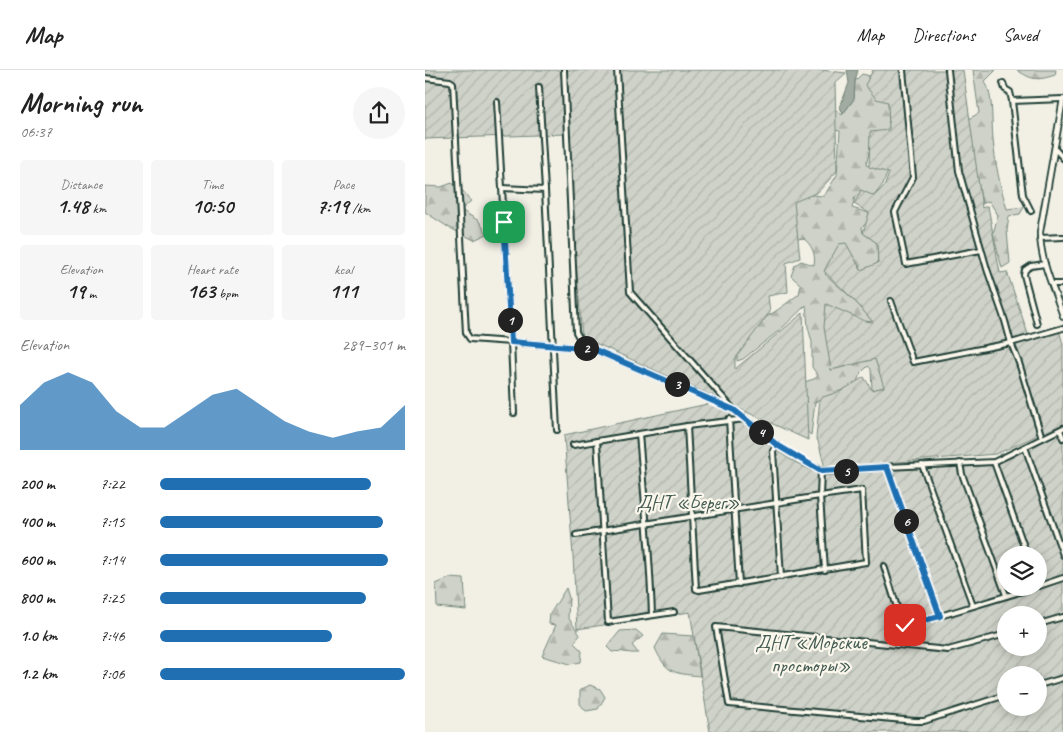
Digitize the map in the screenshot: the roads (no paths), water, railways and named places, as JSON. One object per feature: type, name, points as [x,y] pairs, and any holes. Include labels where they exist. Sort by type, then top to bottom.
[{"type":"main road","points":[[1063,99],[1041,217],[1040,238],[1045,264],[1063,316]]},
{"type":"street","points":[[564,70],[575,332],[585,342]]},
{"type":"street","points":[[617,70],[631,292],[734,410]]},
{"type":"street","points":[[903,70],[913,177],[895,212],[906,264],[981,250]]},
{"type":"street","points":[[948,70],[958,163],[981,250],[1042,438]]},
{"type":"street","points":[[425,78],[453,83],[466,333],[470,338],[593,349],[734,410],[777,445],[821,471],[994,462],[1062,429],[1063,438]]},
{"type":"street","points":[[1003,83],[1005,89],[1010,92],[1012,101],[1023,195],[1031,212]]},
{"type":"street","points":[[539,87],[557,430]]},
{"type":"street","points":[[1012,101],[1063,99]]},
{"type":"street","points":[[497,102],[514,412]]},
{"type":"street","points":[[1055,150],[1063,158]]},
{"type":"street","points":[[502,188],[545,190]]},
{"type":"street","points":[[1040,238],[1063,237]]},
{"type":"street","points":[[1037,324],[1025,270],[1031,266],[1045,264]]},
{"type":"street","points":[[1052,284],[1063,284]]},
{"type":"street","points":[[891,301],[913,362],[1011,343],[1063,328]]},
{"type":"street","points":[[573,445],[745,418]]},
{"type":"street","points":[[729,420],[739,584]]},
{"type":"street","points":[[575,535],[646,525],[692,516],[777,501],[860,490],[863,493],[866,562],[739,584],[696,589],[692,516],[687,426]]},
{"type":"street","points":[[639,434],[651,570],[652,615]]},
{"type":"street","points":[[597,441],[608,622],[673,612]]},
{"type":"street","points":[[777,445],[773,451],[781,576]]},
{"type":"street","points":[[1025,447],[1063,555]]},
{"type":"street","points":[[994,462],[1024,546]]},
{"type":"street","points":[[960,463],[962,474],[997,570]]},
{"type":"street","points":[[922,465],[973,606]]},
{"type":"street","points":[[887,467],[940,616]]},
{"type":"street","points":[[821,471],[820,496],[825,570]]},
{"type":"street","points":[[884,566],[903,623],[907,625],[1003,596]]},
{"type":"street","points":[[1047,583],[1063,578]]},
{"type":"street","points":[[1047,622],[1063,617]]},
{"type":"street","points":[[997,636],[948,650],[716,627],[729,704],[915,722],[924,721],[997,698]]},
{"type":"street","points":[[1047,683],[1063,678]]},
{"type":"park label","name":"ДНТ «Берег»","points":[[688,502]]},
{"type":"park label","name":"ДНТ «Морские просторы»","points":[[811,654]]}]
